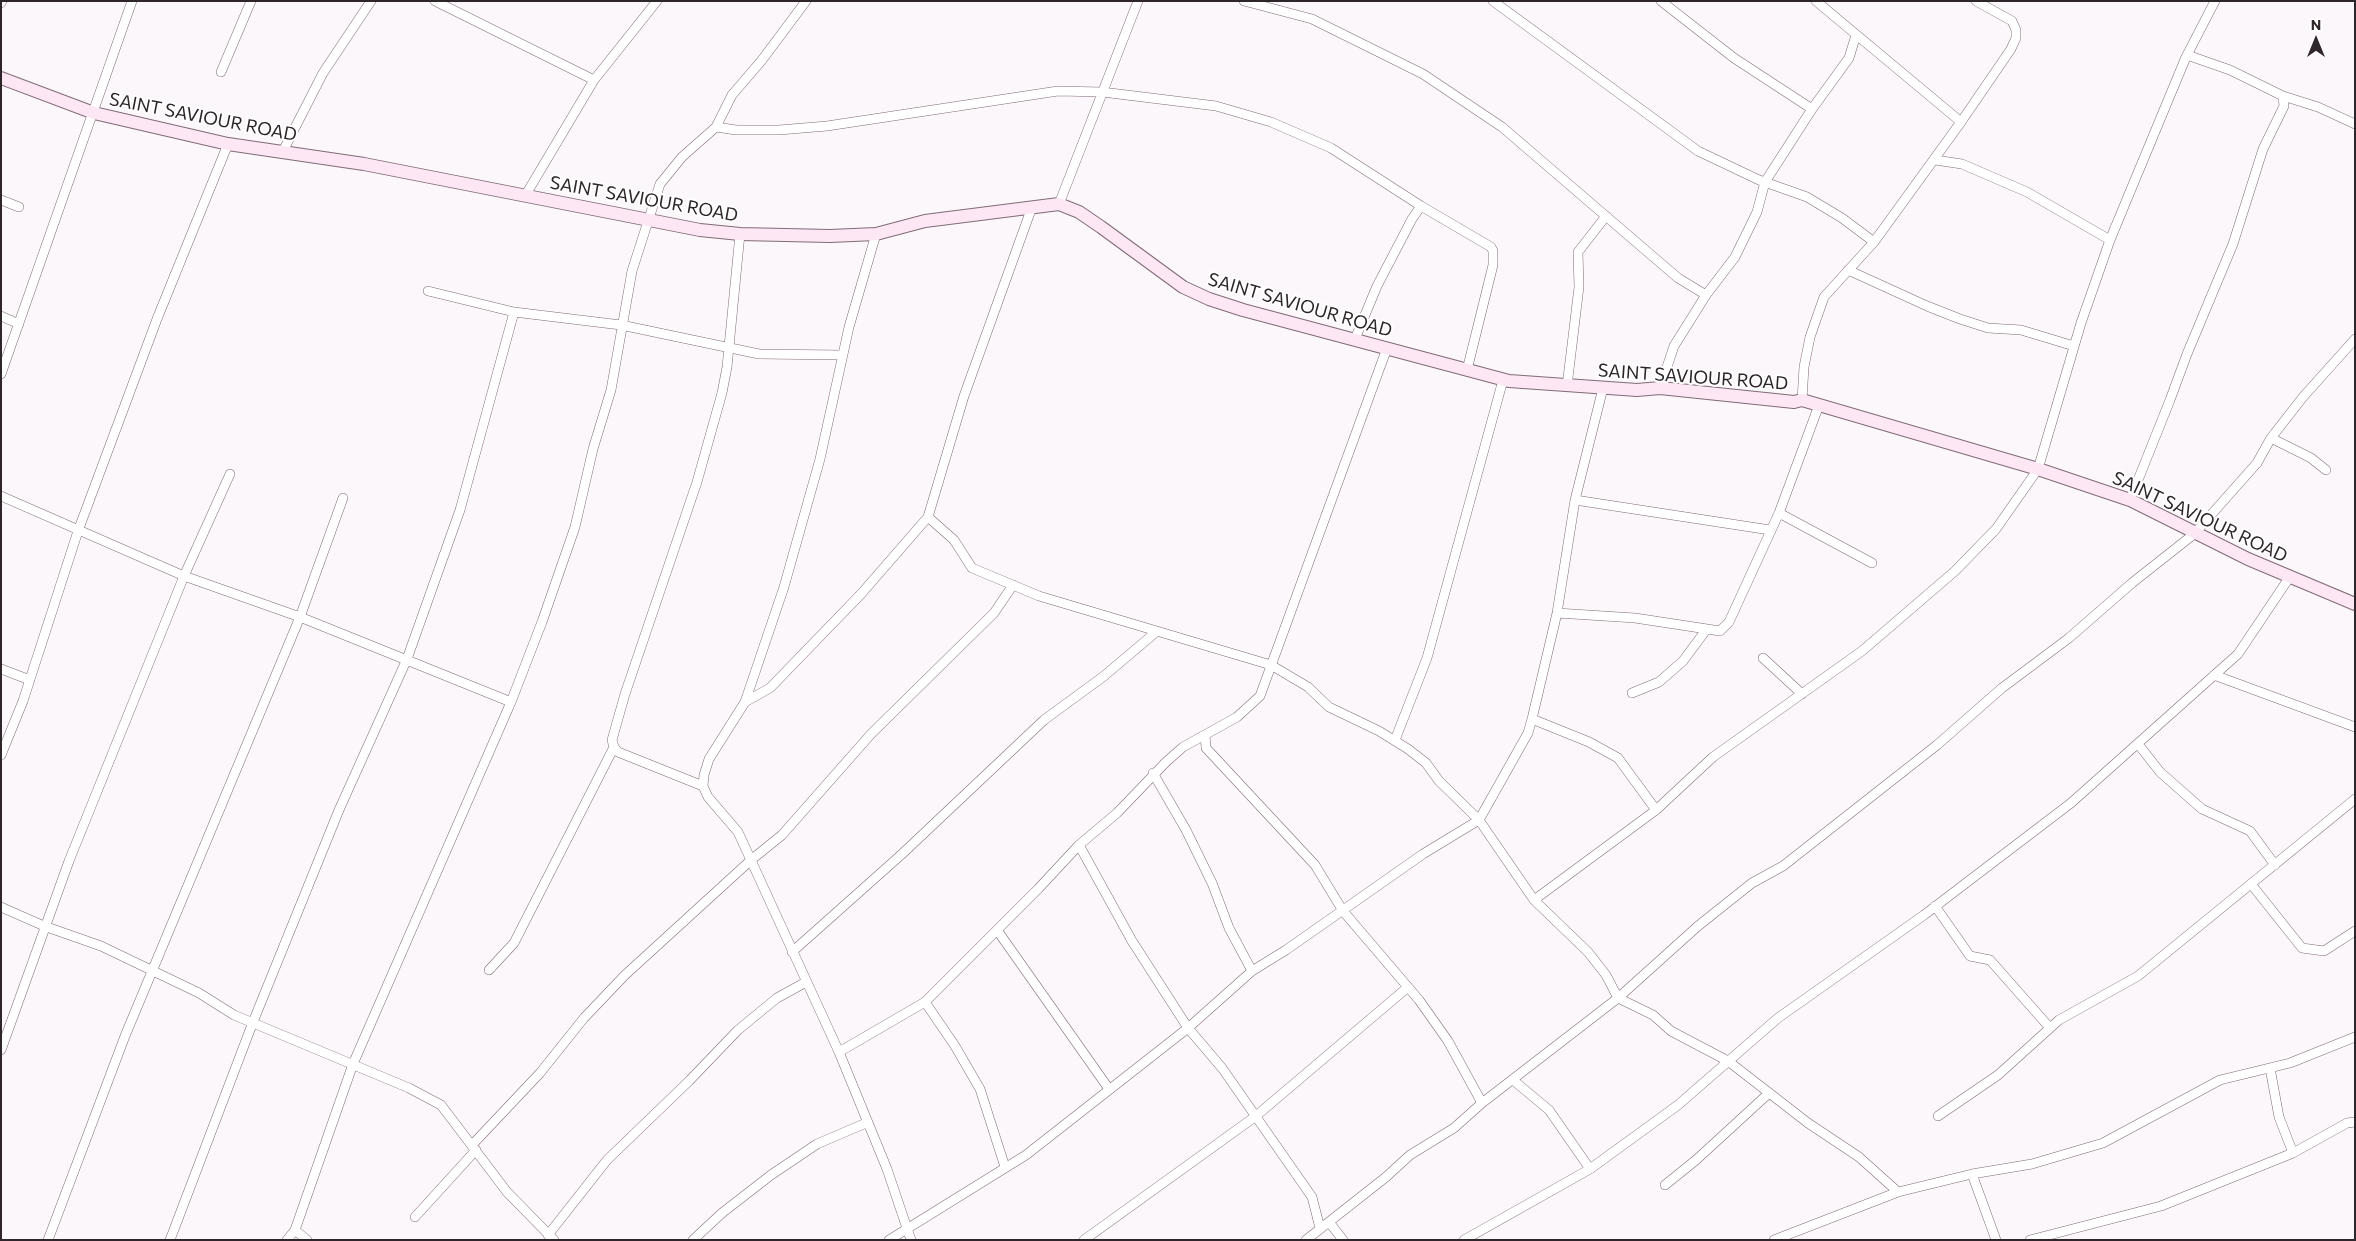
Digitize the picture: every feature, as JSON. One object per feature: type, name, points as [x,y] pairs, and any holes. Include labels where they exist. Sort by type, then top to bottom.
[{"type":"street","points":[[1,374],[132,1]]},
{"type":"street","points":[[222,72],[251,1]]},
{"type":"street","points":[[282,152],[323,73],[371,1]]},
{"type":"street","points":[[435,1],[594,80]]},
{"type":"street","points":[[525,196],[594,80],[658,1]]},
{"type":"street","points":[[287,1240],[295,1230],[353,1064],[511,702],[542,622],[575,527],[593,449],[611,390],[632,271],[660,184],[682,157],[716,127],[732,95],[762,60],[806,1]]},
{"type":"street","points":[[1059,204],[1138,1]]},
{"type":"street","points":[[1244,1],[1312,19],[1423,74],[1502,127],[1678,278],[1706,295]]},
{"type":"street","points":[[1493,1],[1698,151],[1765,182],[1806,197],[1842,218],[1874,242]]},
{"type":"street","points":[[1661,1],[1734,58],[1812,109]]},
{"type":"street","points":[[1816,1],[1961,122]]},
{"type":"street","points":[[1802,400],[1804,367],[1810,337],[1824,297],[1874,242],[1961,122],[2011,49],[2016,38],[2016,30],[2012,21],[1976,1]]},
{"type":"street","points":[[1534,900],[1656,810],[1713,757],[1862,651],[1955,571],[1996,529],[2038,469],[2074,346],[2110,240],[2187,55],[2215,1]]},
{"type":"street","points":[[1660,388],[1674,346],[1706,295],[1735,257],[1757,212],[1765,182],[1812,109],[1849,58],[1856,35]]},
{"type":"street","points":[[2187,55],[2230,70],[2283,96],[2318,107],[2355,124]]},
{"type":"street","name":"SAINT SAVIOUR ROAD","points":[[1,78],[94,113],[228,144],[364,164],[700,230],[740,234],[830,236],[876,234],[925,221],[1059,204],[1079,212],[1183,287],[1209,299],[1242,310],[1503,380],[1602,388],[1660,388],[1794,402],[1802,400],[2038,469],[2130,500],[2194,534],[2289,578],[2355,604]]},
{"type":"street","points":[[716,127],[736,130],[779,130],[827,126],[1058,91],[1102,92],[1216,106],[1271,122],[1331,148],[1421,206],[1491,247],[1494,252],[1493,265],[1467,370]]},
{"type":"street","points":[[2130,500],[2187,354],[2233,244],[2263,149],[2284,106],[2283,96]]},
{"type":"street","points":[[1,755],[30,680],[78,531],[157,319],[228,144]]},
{"type":"street","points":[[1934,160],[1962,164],[2027,192],[2110,240]]},
{"type":"street","points":[[1,200],[19,207]]},
{"type":"street","points":[[1355,339],[1377,286],[1412,219],[1421,206]]},
{"type":"street","points":[[745,702],[770,688],[861,594],[928,517],[964,396],[1032,207]]},
{"type":"street","points":[[1567,386],[1579,287],[1578,252],[1606,216]]},
{"type":"street","points":[[704,786],[618,752],[612,740],[625,694],[712,434],[722,393],[740,234]]},
{"type":"street","points":[[876,234],[849,327],[820,459],[784,587],[745,702],[709,759],[704,774],[704,786],[708,797],[738,832],[839,1052],[866,1123],[887,1169],[910,1240]]},
{"type":"street","points":[[1848,270],[1960,319],[1988,328],[2021,330],[2074,346]]},
{"type":"street","points":[[428,291],[514,312],[621,325],[728,348],[793,356],[842,355]]},
{"type":"street","points":[[170,1240],[253,1022],[339,810],[407,659],[460,510],[514,312]]},
{"type":"street","points":[[1,316],[19,324]]},
{"type":"street","points":[[1306,1240],[1386,1177],[1410,1155],[1454,1128],[1482,1103],[1561,1040],[1618,998],[1736,895],[1752,883],[1783,866],[1937,745],[2002,688],[2069,638],[2132,583],[2194,534],[2257,463],[2272,438],[2303,397],[2355,340]]},
{"type":"street","points":[[839,1052],[925,1002],[1080,845],[1117,813],[1153,773],[1183,747],[1237,717],[1260,696],[1387,348]]},
{"type":"street","points":[[1395,740],[1427,658],[1503,380]]},
{"type":"street","points":[[889,1240],[1026,1155],[1188,1028],[1252,971],[1286,950],[1424,854],[1479,820],[1528,733],[1532,719],[1557,613],[1575,500],[1602,388]]},
{"type":"street","points":[[1557,613],[1635,618],[1706,630],[1720,630],[1730,622],[1779,513],[1819,405]]},
{"type":"street","points":[[2272,438],[2311,458],[2326,470]]},
{"type":"street","points":[[1,1050],[44,926],[184,576],[230,474]]},
{"type":"street","points":[[1,496],[184,576],[300,617],[511,702]]},
{"type":"street","points":[[48,1240],[125,1036],[300,617],[343,498]]},
{"type":"street","points":[[1575,500],[1770,530]]},
{"type":"street","points":[[1779,513],[1872,563]]},
{"type":"street","points":[[928,517],[954,540],[972,568],[1039,596],[1271,665],[1308,687],[1329,707],[1395,740],[1426,763],[1439,782],[1479,820],[1534,900],[1588,952],[1606,975],[1618,998],[1653,1015],[1670,1031],[1728,1061],[1808,1124],[1859,1157],[1898,1192]]},
{"type":"street","points":[[1464,1240],[1590,1169],[1678,1105],[1778,1018],[1935,906],[2071,803],[2238,654],[2289,578]]},
{"type":"street","points":[[415,1217],[534,1080],[584,1018],[625,975],[751,860],[782,835],[871,734],[915,693],[941,663],[970,639],[994,613],[1013,585]]},
{"type":"street","points":[[1632,693],[1659,682],[1677,666],[1706,630]]},
{"type":"street","points":[[792,952],[902,854],[1044,720],[1104,676],[1156,632]]},
{"type":"street","points":[[1763,658],[1802,694]]},
{"type":"street","points":[[1,669],[30,680]]},
{"type":"street","points":[[2214,675],[2355,727]]},
{"type":"street","points":[[1532,719],[1590,742],[1618,758],[1656,810]]},
{"type":"street","points":[[1205,735],[1206,748],[1315,865],[1343,911],[1408,987],[1448,1041],[1482,1103]]},
{"type":"street","points":[[2138,744],[2160,772],[2202,809],[2250,831],[2275,865]]},
{"type":"street","points":[[489,970],[514,943],[614,747]]},
{"type":"street","points":[[1153,773],[1186,830],[1212,883],[1229,928],[1252,971]]},
{"type":"street","points":[[1938,1116],[1998,1075],[2058,1020],[2138,976],[2355,799]]},
{"type":"street","points":[[1080,845],[1132,941],[1188,1028],[1222,1068],[1312,1197],[1320,1228]]},
{"type":"street","points":[[2251,884],[2302,948],[2324,951],[2355,931]]},
{"type":"street","points":[[1935,906],[1970,956],[1990,960],[2050,1028]]},
{"type":"street","points":[[1,907],[44,926],[101,946],[253,1022],[353,1064],[442,1105],[507,1192],[551,1237],[607,1160],[689,1081],[738,1030],[777,998],[806,982]]},
{"type":"street","points":[[997,930],[1109,1089]]},
{"type":"street","points":[[1084,1240],[1256,1116],[1408,987]]},
{"type":"street","points":[[925,1002],[955,1046],[980,1089],[1005,1167]]},
{"type":"street","points":[[1774,1240],[1791,1237],[1898,1192],[1972,1174],[2032,1164],[2103,1143],[2220,1080],[2290,1063],[2355,1037]]},
{"type":"street","points":[[2270,1068],[2279,1117],[2292,1153]]},
{"type":"street","points":[[1513,1080],[1549,1110],[1590,1169]]},
{"type":"street","points":[[1665,1185],[1696,1160],[1768,1094]]},
{"type":"street","points":[[2030,1240],[2162,1206],[2292,1153],[2347,1123],[2355,1122]]},
{"type":"street","points":[[693,1240],[722,1213],[770,1175],[817,1144],[866,1123]]},
{"type":"street","points":[[1972,1174],[1996,1240]]},
{"type":"street","points":[[1329,1222],[1342,1240]]},
{"type":"street","points":[[295,1230],[307,1240]]}]
